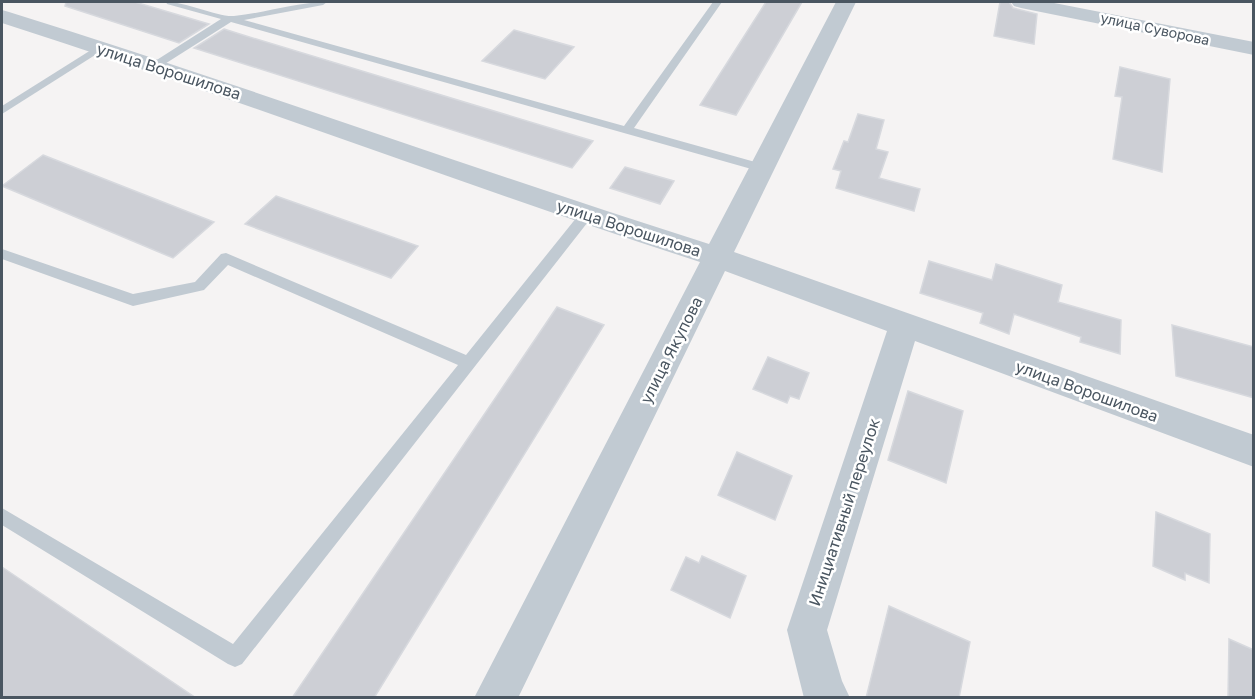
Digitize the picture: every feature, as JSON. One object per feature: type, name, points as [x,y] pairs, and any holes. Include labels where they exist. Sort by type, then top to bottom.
[{"type":"street","name":"улица Якупова","points":[[495,698],[846,2]]},
{"type":"street","name":"улица Суворова","points":[[1021,2],[1254,49]]},
{"type":"street","name":"улица Ворошилова","points":[[2,16],[156,65],[586,215],[717,257],[1254,451]]},
{"type":"street","name":"Инициативный переулок","points":[[829,698],[824,694],[807,630],[904,326]]},
{"type":"lane","points":[[170,2],[227,20],[762,168]]},
{"type":"lane","points":[[156,65],[227,20],[323,2]]},
{"type":"lane","points":[[627,130],[718,2]]},
{"type":"lane","points":[[2,111],[99,48]]},
{"type":"lane","points":[[2,516],[235,657],[586,215]]},
{"type":"lane","points":[[2,254],[133,300],[199,286],[226,258],[468,363]]},
{"type":"building","points":[[66,2],[135,2],[209,24],[179,43],[65,6]]},
{"type":"building","points":[[766,2],[802,2],[736,115],[700,105]]},
{"type":"building","points":[[1000,2],[1009,2],[1013,8],[1037,14],[1034,44],[994,36]]},
{"type":"building","points":[[224,29],[593,141],[572,168],[194,48]]},
{"type":"building","points":[[514,30],[574,47],[545,79],[482,61]]},
{"type":"building","points":[[1120,67],[1170,79],[1162,172],[1113,159],[1122,97],[1115,96]]},
{"type":"building","points":[[858,114],[884,120],[876,149],[888,152],[879,178],[920,189],[914,211],[836,188],[841,171],[833,169],[844,141],[848,142]]},
{"type":"building","points":[[43,155],[214,222],[173,258],[2,186]]},
{"type":"building","points":[[625,167],[674,181],[660,204],[610,188]]},
{"type":"building","points":[[276,196],[418,246],[391,278],[245,224]]},
{"type":"building","points":[[929,261],[992,280],[996,264],[1062,285],[1058,302],[1121,320],[1120,354],[1080,342],[1081,337],[1014,314],[1009,334],[980,323],[983,313],[920,293]]},
{"type":"building","points":[[557,307],[604,325],[374,698],[292,698]]},
{"type":"building","points":[[1172,325],[1254,347],[1254,398],[1176,376]]},
{"type":"building","points":[[768,357],[809,373],[799,399],[790,396],[787,403],[753,389]]},
{"type":"building","points":[[908,391],[963,411],[946,483],[888,460]]},
{"type":"building","points":[[737,452],[792,476],[775,520],[718,495]]},
{"type":"building","points":[[1156,512],[1210,534],[1209,583],[1185,573],[1185,580],[1153,566]]},
{"type":"building","points":[[702,556],[746,576],[730,618],[671,590],[686,557],[699,563]]},
{"type":"building","points":[[2,567],[196,698],[2,698]]},
{"type":"building","points":[[889,606],[970,642],[959,698],[866,698]]},
{"type":"building","points":[[1229,639],[1254,650],[1254,698],[1228,698]]}]
